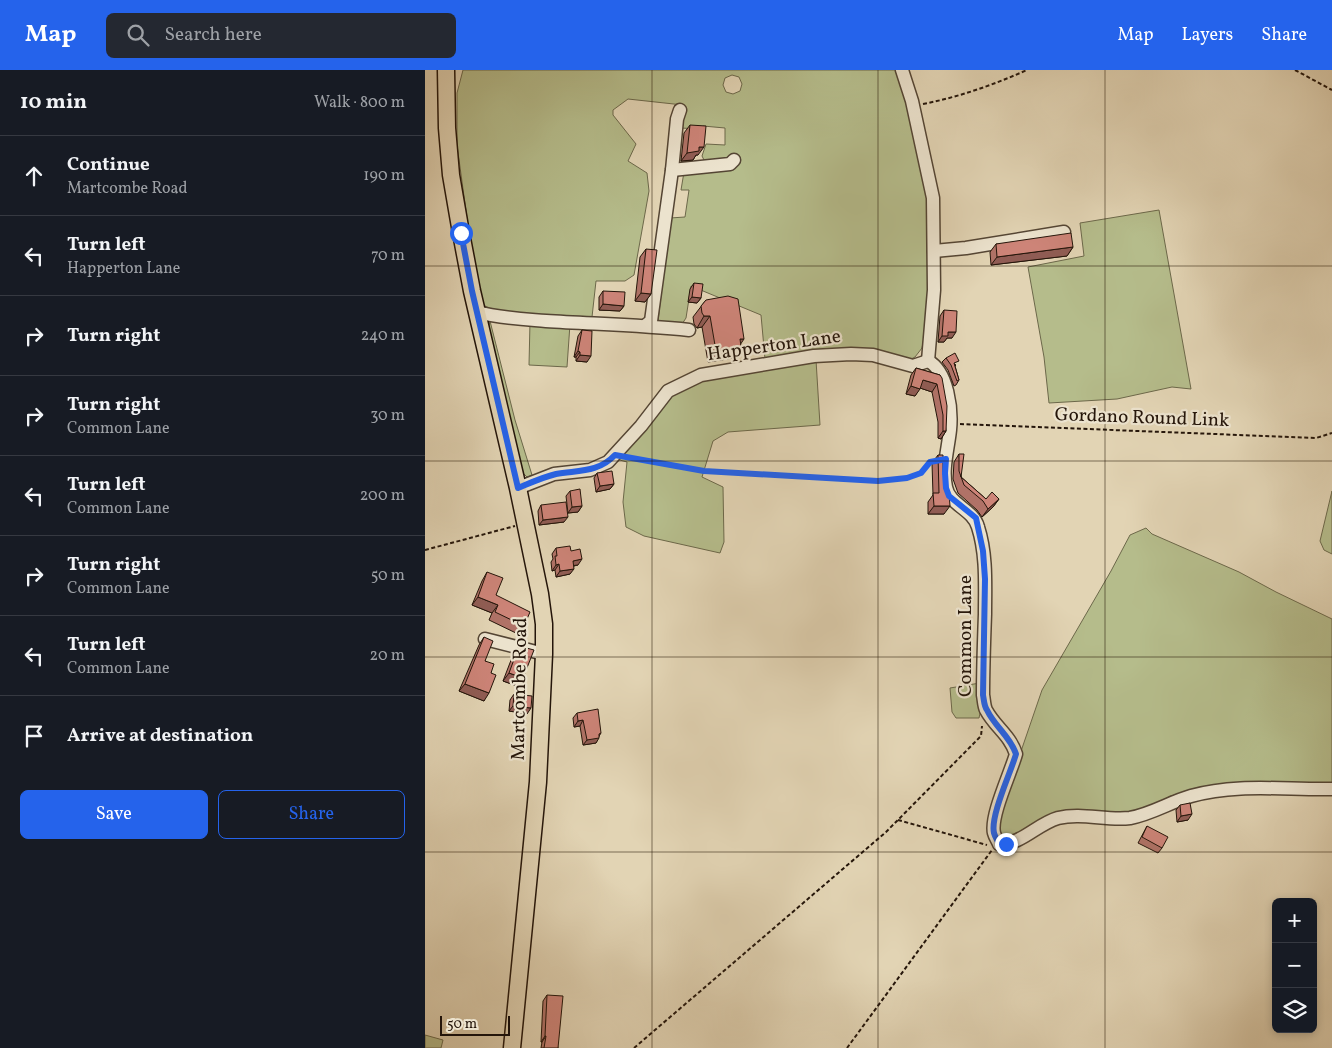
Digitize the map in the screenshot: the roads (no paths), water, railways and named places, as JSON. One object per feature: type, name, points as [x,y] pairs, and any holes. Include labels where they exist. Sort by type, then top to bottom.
[{"type":"main road","name":"Martcombe Road","points":[[446,70],[447,128],[451,175],[477,312],[518,488],[540,594],[543,624],[544,654],[538,782],[512,1048]]},
{"type":"street","points":[[902,70],[912,101],[933,198],[934,290],[928,361]]},
{"type":"street","points":[[646,325],[651,321],[672,170],[677,119],[680,110]]},
{"type":"street","points":[[672,170],[730,164],[735,160]]},
{"type":"street","points":[[934,251],[966,248],[1064,232]]},
{"type":"street","points":[[477,312],[501,318],[646,325],[689,330]]},
{"type":"street","name":"Happerton Lane","points":[[518,488],[554,474],[590,470],[608,462],[641,426],[668,391],[701,375],[814,356],[873,355],[913,366],[928,361]]},
{"type":"street","name":"Common Lane","points":[[928,361],[936,365],[942,374],[946,388],[950,424],[945,473],[946,488],[949,496],[976,518],[983,551],[985,579],[983,695],[985,708],[992,719],[1008,736],[1016,754],[997,808],[994,834],[999,844],[1013,842],[1058,818],[1083,815],[1127,818],[1147,815],[1190,796],[1206,793],[1265,788],[1332,789]]},
{"type":"street","points":[[485,639],[544,654]]}]
